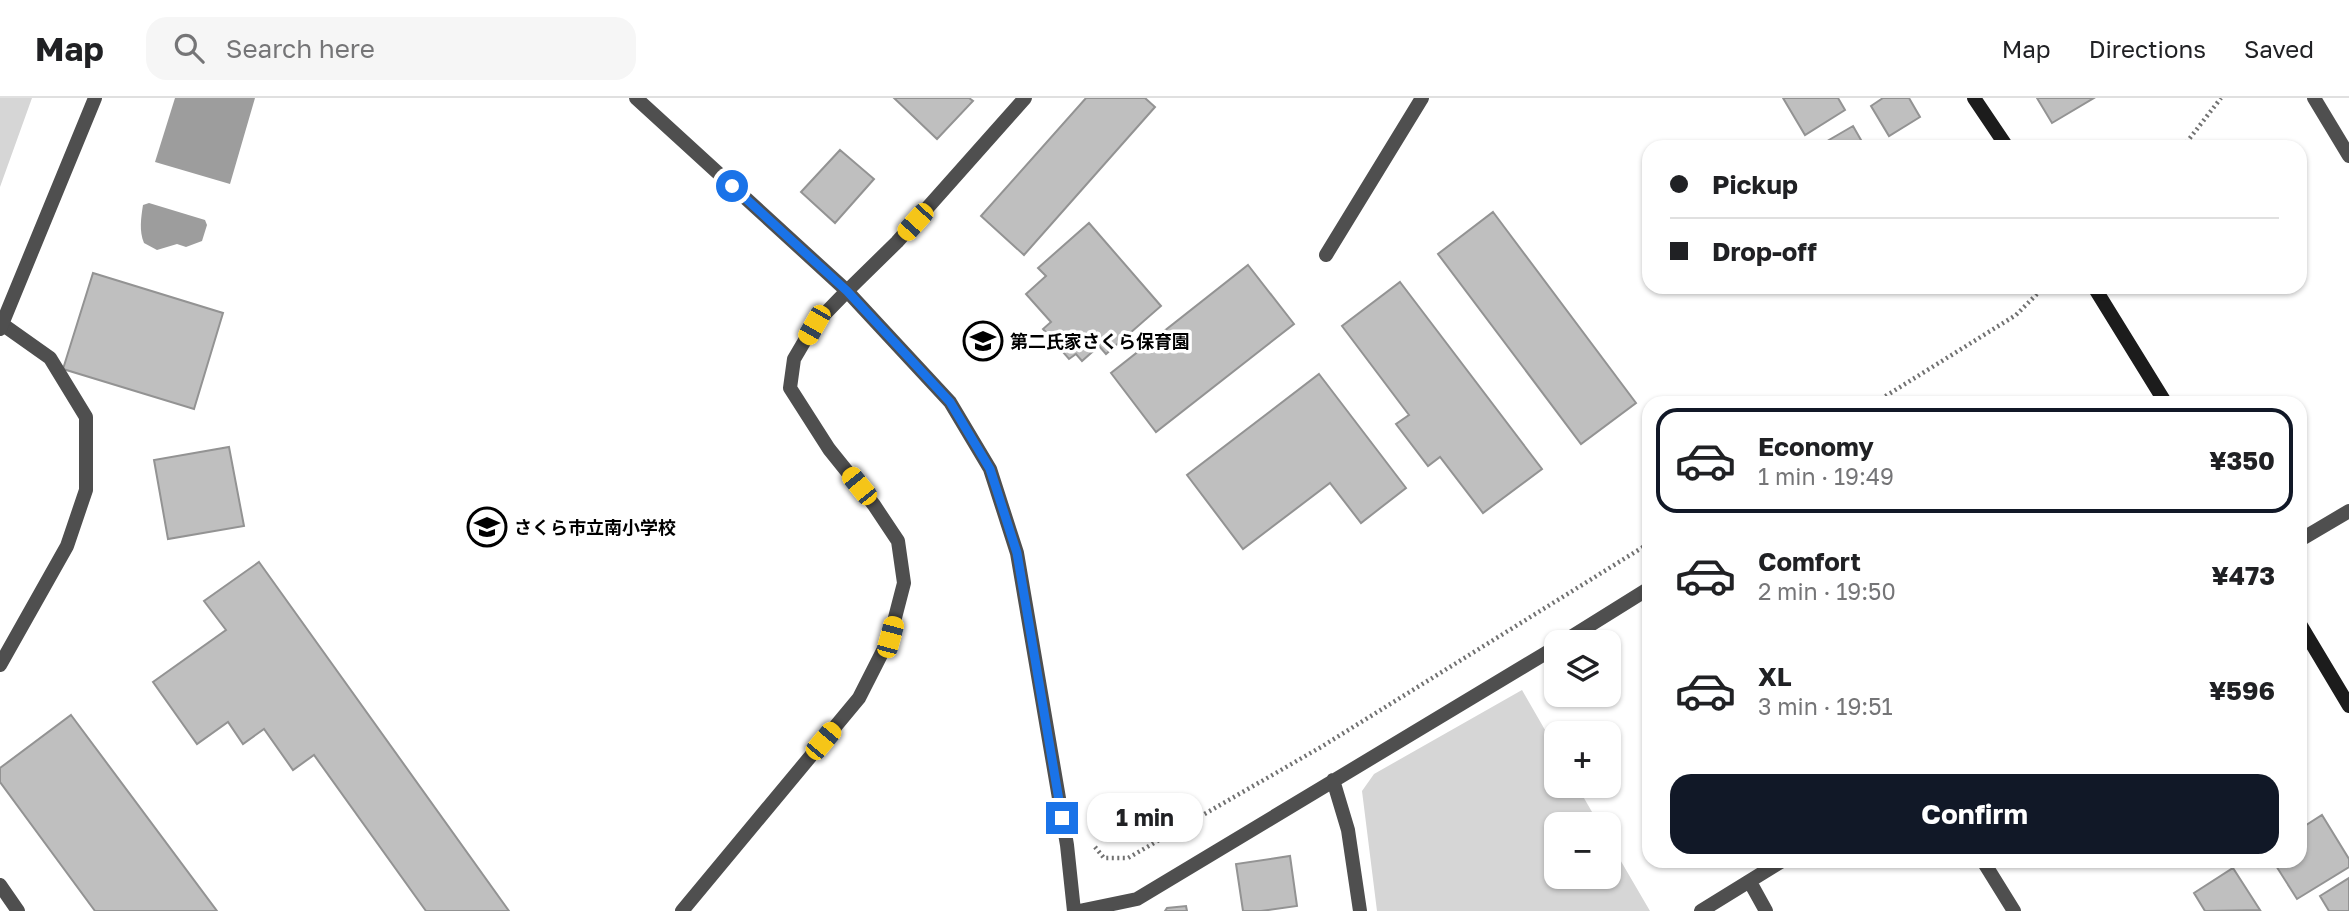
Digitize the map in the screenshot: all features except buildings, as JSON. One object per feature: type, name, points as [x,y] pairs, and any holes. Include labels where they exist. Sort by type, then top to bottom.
[{"type":"street","points":[[0,665],[67,546],[86,490],[86,417],[50,358],[1,327],[95,98]]},
{"type":"street","points":[[636,98],[847,291],[950,402],[990,469],[1017,553],[1076,911],[1137,899],[1544,654]]},
{"type":"street","points":[[681,911],[859,698],[890,637],[904,583],[898,541],[874,505],[829,449],[790,388],[794,359],[814,325],[897,242],[1025,98]]},
{"type":"street","points":[[1326,255],[1423,98]]},
{"type":"street","points":[[1975,98],[2002,140]]},
{"type":"street","points":[[2314,98],[2349,156]]},
{"type":"street","points":[[2098,294],[2161,396]]},
{"type":"street","points":[[2307,536],[2349,511]]},
{"type":"street","points":[[1582,630],[1642,593]]},
{"type":"street","points":[[2307,636],[2349,706]]},
{"type":"street","points":[[1333,780],[1348,830],[1360,911]]},
{"type":"street","points":[[1701,911],[1771,868]]},
{"type":"street","points":[[1987,868],[2014,911]]},
{"type":"street","points":[[1750,881],[1766,911]]},
{"type":"street","points":[[0,885],[18,911]]},
{"type":"path","points":[[2188,140],[2221,98]]},
{"type":"path","points":[[1886,396],[2017,315],[2036,294]]},
{"type":"path","points":[[1091,842],[1104,858],[1128,858],[1321,747],[1642,548]]},
{"type":"shaded area","points":[[0,98],[32,98],[0,187]]},
{"type":"shaded area","points":[[175,98],[255,98],[230,184],[155,162]]},
{"type":"shaded area","points":[[149,203],[205,220],[207,225],[202,241],[186,247],[177,244],[157,250],[144,243],[141,229],[143,205]]},
{"type":"shaded area","points":[[1522,690],[1544,728],[1544,798],[1584,798],[1592,812],[1544,812],[1544,889],[1621,889],[1621,861],[1650,911],[1377,911],[1362,791],[1374,774]]},
{"type":"place","name":"第二氏家さくら保育園","points":[[983,341]]},
{"type":"place","name":"さくら市立南小学校","points":[[487,527]]},
{"type":"route","points":[[732,186],[847,291],[950,402],[990,469],[1017,553],[1062,818]]}]
